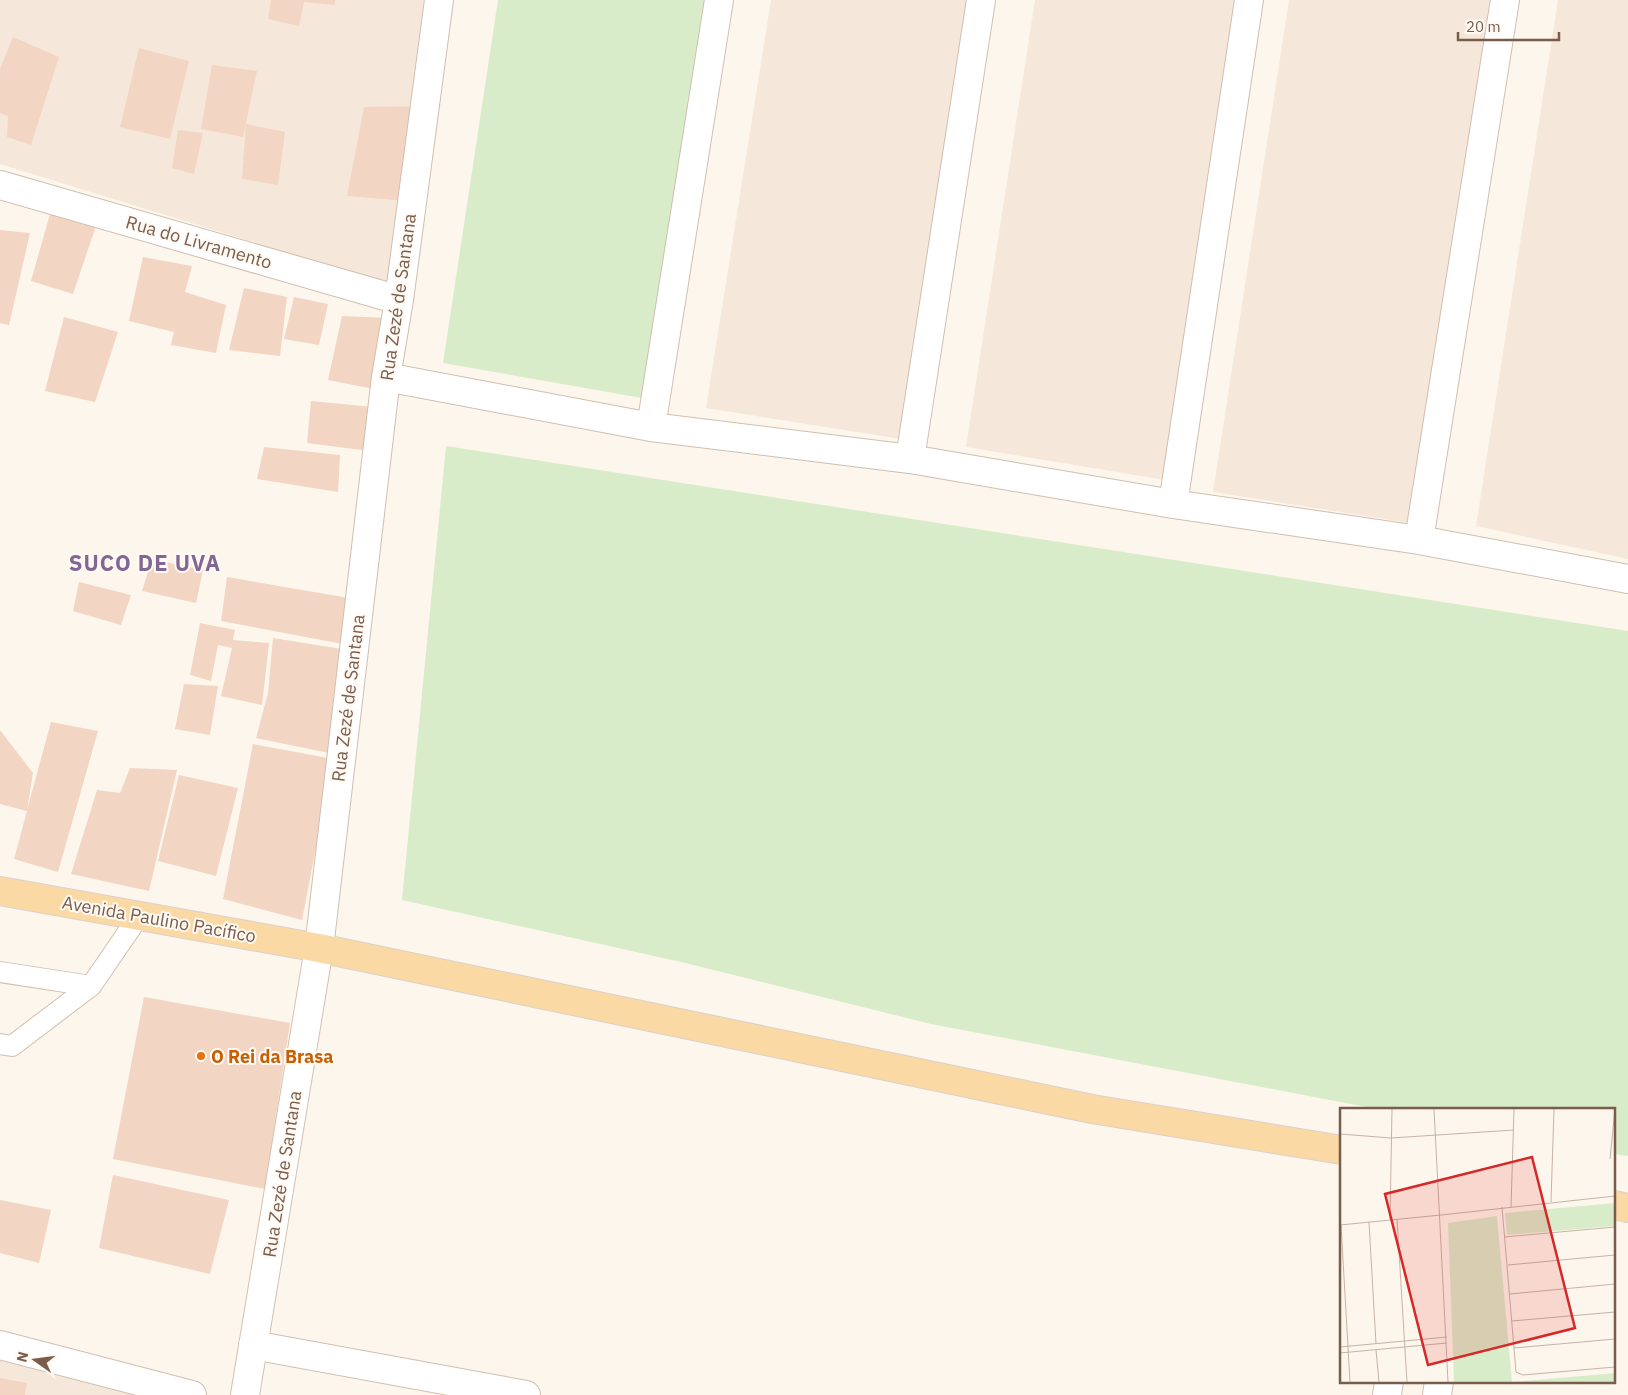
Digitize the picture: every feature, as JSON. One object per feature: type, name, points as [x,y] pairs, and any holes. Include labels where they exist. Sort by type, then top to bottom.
[{"type":"main road","name":"Avenida Paulino Pacífico","points":[[0,891],[319,948],[1092,1109],[1340,1150]]},
{"type":"street","name":"Rua Zezé de Santana","points":[[245,1395],[319,948],[386,377],[399,300],[439,0]]},
{"type":"street","points":[[651,427],[719,0]]},
{"type":"street","points":[[910,459],[981,0]]},
{"type":"street","points":[[1173,504],[1250,0]]},
{"type":"street","points":[[1419,540],[1505,0]]},
{"type":"street","name":"Rua do Livramento","points":[[0,185],[399,300]]},
{"type":"street","points":[[386,377],[651,427],[910,459],[1173,504],[1419,540],[1628,579]]},
{"type":"street","points":[[0,1345],[192,1395]]},
{"type":"street","points":[[253,1345],[526,1395]]},
{"type":"street","points":[[1387,1395],[1389,1382]]},
{"type":"street","points":[[1437,1395],[1439,1382]]},
{"type":"lane","points":[[0,1044],[12,1046],[91,986],[139,916]]},
{"type":"lane","points":[[0,972],[91,986]]},
{"type":"shaded area","points":[[0,0],[424,0],[389,284],[0,164]]},
{"type":"shaded area","points":[[771,0],[969,0],[901,439],[706,408]]},
{"type":"shaded area","points":[[1035,0],[1237,0],[1165,480],[966,447]]},
{"type":"shaded area","points":[[1289,0],[1492,0],[1410,523],[1213,492]]},
{"type":"shaded area","points":[[1558,0],[1628,0],[1628,559],[1476,526]]},
{"type":"shaded area","points":[[0,1355],[158,1395],[0,1395]]},
{"type":"green space","points":[[498,0],[705,0],[642,398],[443,363]]},
{"type":"green space","points":[[446,446],[1628,631],[1628,1156],[1616,1154],[1616,1108],[1372,1108],[931,1024],[681,962],[402,900]]},
{"type":"building","points":[[271,0],[335,0],[335,5],[304,2],[299,26],[268,19]]},
{"type":"building","points":[[13,37],[59,57],[31,145],[7,137],[8,116],[0,113],[0,69]]},
{"type":"building","points":[[139,48],[189,61],[170,139],[120,127]]},
{"type":"building","points":[[212,65],[257,71],[243,137],[201,129]]},
{"type":"building","points":[[420,106],[406,201],[347,196],[364,107]]},
{"type":"building","points":[[246,124],[285,132],[278,185],[242,179]]},
{"type":"building","points":[[178,130],[203,133],[194,174],[172,168]]},
{"type":"building","points":[[50,214],[97,223],[73,294],[31,281]]},
{"type":"building","points":[[0,230],[30,233],[9,325],[0,323]]},
{"type":"building","points":[[143,257],[192,266],[185,292],[226,305],[216,353],[171,345],[174,332],[129,321]]},
{"type":"building","points":[[244,288],[287,297],[280,356],[229,350]]},
{"type":"building","points":[[294,297],[328,304],[319,345],[284,339]]},
{"type":"building","points":[[342,316],[389,318],[374,389],[328,380]]},
{"type":"building","points":[[64,317],[118,332],[95,402],[45,391]]},
{"type":"building","points":[[311,401],[373,407],[369,451],[307,443]]},
{"type":"building","points":[[264,447],[340,455],[338,492],[257,479]]},
{"type":"building","points":[[152,559],[203,570],[196,603],[142,591]]},
{"type":"building","points":[[227,577],[349,598],[343,644],[221,621]]},
{"type":"building","points":[[79,582],[131,595],[121,625],[73,611]]},
{"type":"building","points":[[200,623],[235,630],[233,640],[269,643],[262,705],[221,696],[232,648],[218,645],[211,681],[190,675]]},
{"type":"building","points":[[273,638],[348,650],[329,753],[256,738],[268,693]]},
{"type":"building","points":[[184,684],[218,686],[210,735],[175,729]]},
{"type":"building","points":[[51,722],[98,731],[58,872],[14,859],[27,811],[0,804],[0,730],[33,773],[27,810]]},
{"type":"building","points":[[253,744],[333,759],[302,920],[223,899]]},
{"type":"building","points":[[130,768],[177,770],[149,891],[71,874],[97,790],[120,793]]},
{"type":"building","points":[[179,775],[238,788],[216,876],[158,861]]},
{"type":"building","points":[[144,997],[290,1023],[265,1189],[113,1159]]},
{"type":"building","points":[[113,1175],[229,1200],[210,1274],[99,1248]]},
{"type":"building","points":[[0,1200],[51,1210],[39,1263],[0,1253]]},
{"type":"building","points":[[0,1378],[27,1383],[25,1395],[0,1395]]},
{"type":"place","name":"O Rei da Brasa","points":[[201,1056]]},
{"type":"district","name":"SUCO DE UVA","points":[[145,562]]}]
